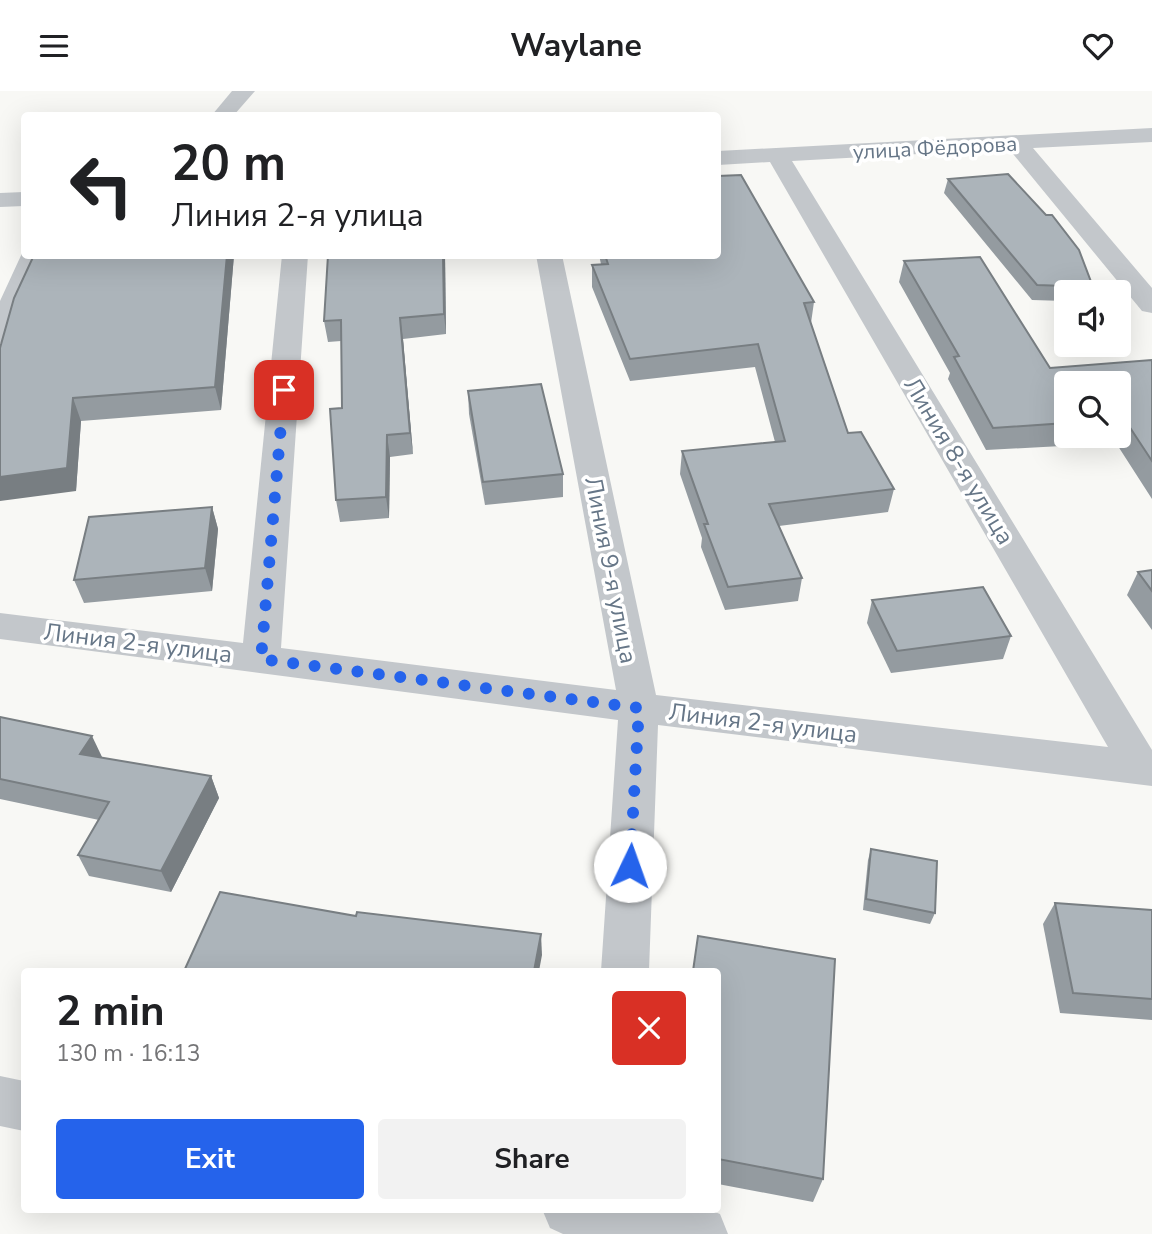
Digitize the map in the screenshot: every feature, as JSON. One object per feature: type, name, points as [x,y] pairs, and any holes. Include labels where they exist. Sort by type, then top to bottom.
[{"type":"street","points":[[226,112],[244,91]]},
{"type":"street","name":"улица Фёдорова","points":[[721,158],[1152,135]]},
{"type":"street","points":[[1017,144],[1152,305]]},
{"type":"street","name":"Линия 8-я улица","points":[[777,155],[1147,768]]},
{"type":"street","points":[[0,200],[21,199]]},
{"type":"street","points":[[0,334],[31,259]]},
{"type":"street","points":[[261,659],[295,259]]},
{"type":"street","name":"Линия 9-я улица","points":[[549,259],[639,708],[625,968]]},
{"type":"street","name":"Линия 2-я улица","points":[[0,626],[639,708],[1147,768]]},
{"type":"street","points":[[0,1101],[21,1105]]},
{"type":"street","points":[[601,1217],[700,1234]]},
{"type":"building","points":[[1008,174],[1046,215],[1052,215],[1079,250],[1090,280],[1054,280],[1054,286],[1037,285],[948,179]]},
{"type":"building","points":[[741,175],[814,302],[804,303],[848,433],[861,432],[894,489],[769,504],[802,578],[728,587],[704,524],[708,524],[682,451],[785,441],[758,344],[630,359],[592,265],[608,264],[606,259],[721,259],[721,176]]},
{"type":"building","points":[[980,257],[1050,368],[1152,360],[1152,461],[1131,429],[1131,371],[1054,371],[1054,424],[993,428],[954,357],[959,356],[904,261]]},
{"type":"building","points":[[32,259],[227,259],[215,387],[73,398],[67,468],[0,477],[0,348],[14,298]]},
{"type":"building","points":[[328,259],[443,259],[444,314],[400,318],[410,433],[387,435],[386,497],[336,500],[330,409],[342,408],[341,320],[324,321]]},
{"type":"building","points":[[541,384],[563,474],[483,482],[468,391]]},
{"type":"building","points":[[212,507],[205,568],[74,580],[89,517]]},
{"type":"building","points":[[1152,570],[1152,591],[1138,572]]},
{"type":"building","points":[[983,587],[1011,636],[897,651],[872,600]]},
{"type":"building","points":[[0,717],[92,736],[80,754],[211,776],[161,871],[78,855],[109,802],[0,779]]},
{"type":"building","points":[[871,849],[937,861],[935,913],[866,899]]},
{"type":"building","points":[[220,892],[356,916],[357,912],[541,934],[535,968],[185,968]]},
{"type":"building","points":[[1055,903],[1152,910],[1152,999],[1073,993]]},
{"type":"building","points":[[698,936],[835,959],[823,1179],[721,1160],[721,968],[693,968]]},
{"type":"route","points":[[284,390],[261,659],[639,708],[630,866]]}]
